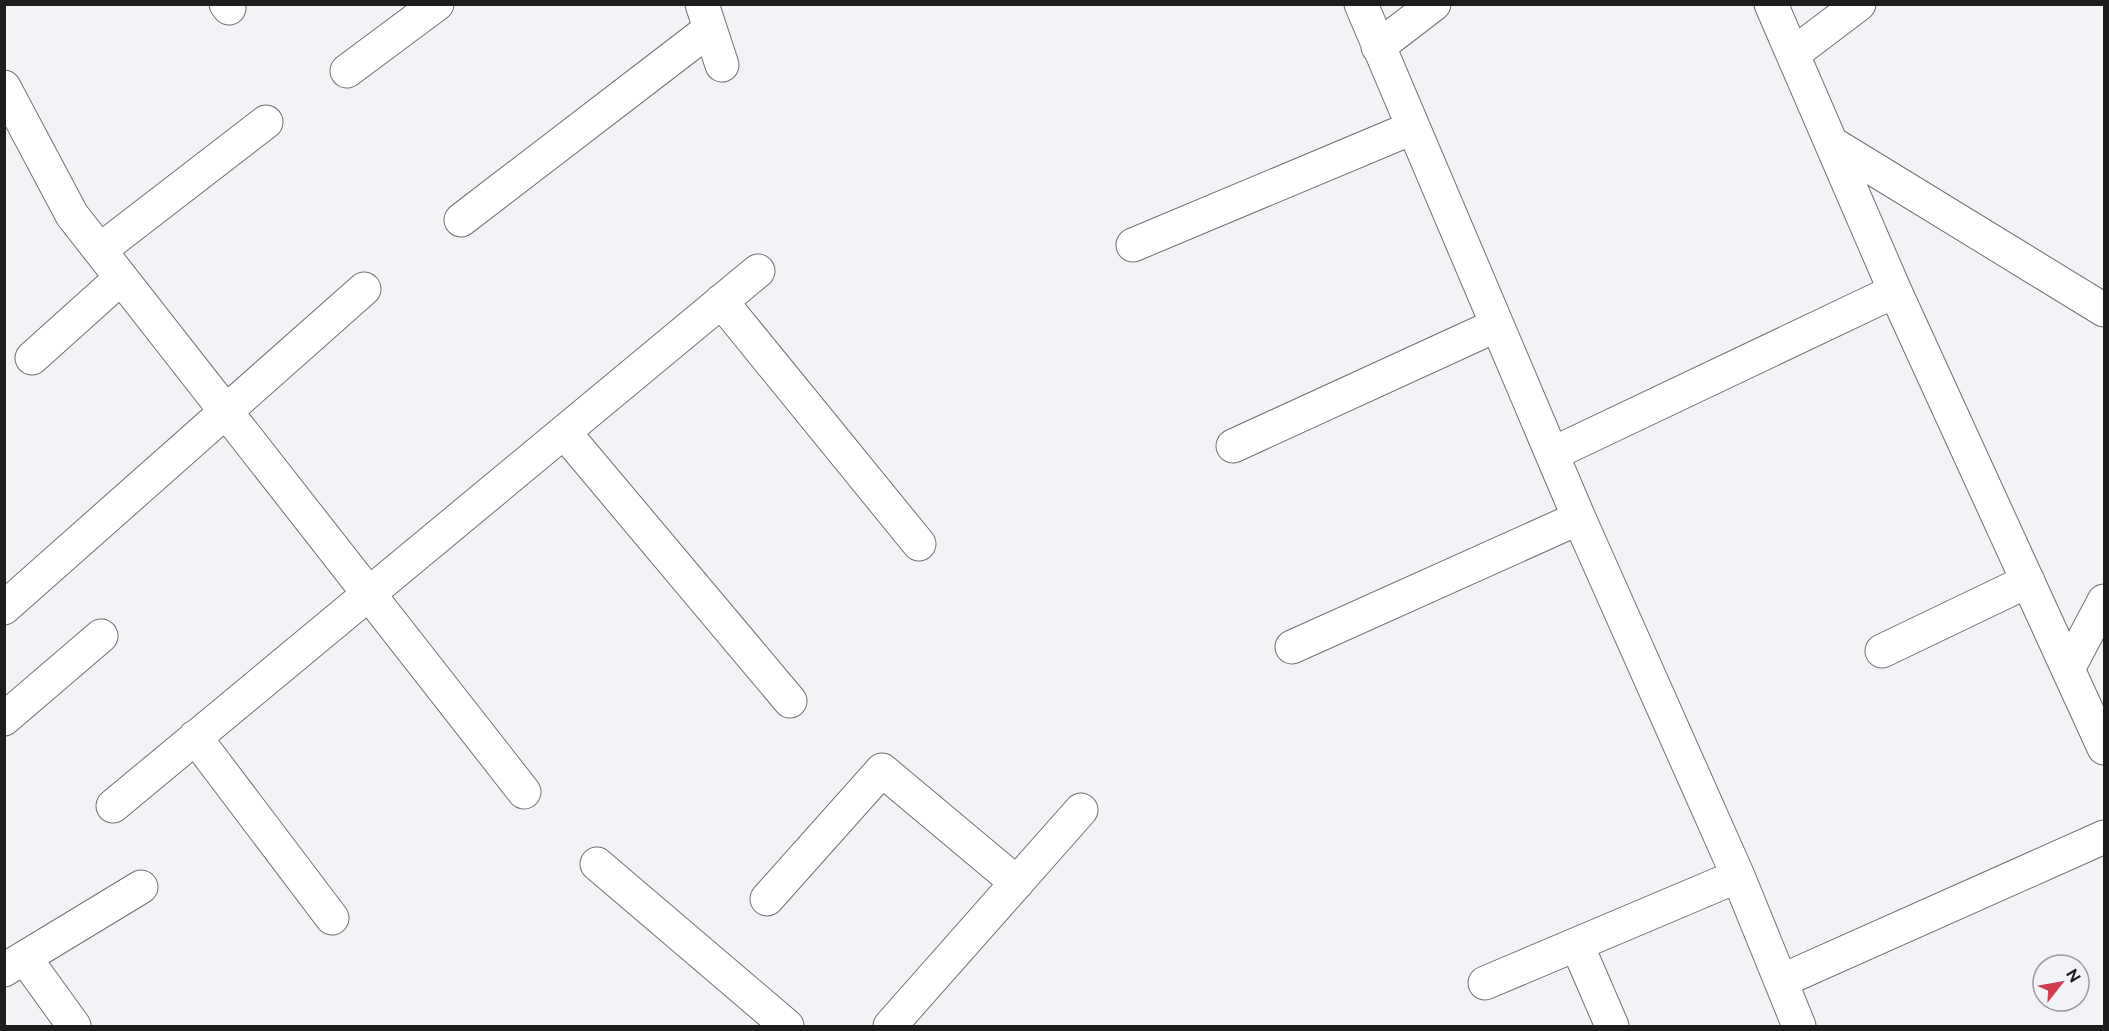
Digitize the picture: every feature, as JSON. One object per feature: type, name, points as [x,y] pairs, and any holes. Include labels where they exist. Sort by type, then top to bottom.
[{"type":"street","points":[[347,71],[437,4]]},
{"type":"street","points":[[1361,4],[1579,518],[1738,876],[1799,1026]]},
{"type":"street","points":[[1378,47],[1434,4]]},
{"type":"street","points":[[1771,4],[1895,291],[2104,748]]},
{"type":"street","points":[[1793,54],[1859,4]]},
{"type":"street","points":[[461,220],[706,17],[722,65]]},
{"type":"street","points":[[4,87],[72,215],[524,792]]},
{"type":"street","points":[[100,250],[266,122]]},
{"type":"street","points":[[1133,246],[1412,128]]},
{"type":"street","points":[[1833,144],[2104,310]]},
{"type":"street","points":[[113,806],[758,271]]},
{"type":"street","points":[[32,358],[121,278]]},
{"type":"street","points":[[4,608],[364,289]]},
{"type":"street","points":[[1552,454],[1895,291]]},
{"type":"street","points":[[721,301],[919,544]]},
{"type":"street","points":[[1233,446],[1497,325]]},
{"type":"street","points":[[564,432],[790,701]]},
{"type":"street","points":[[1292,646],[1579,518]]},
{"type":"street","points":[[1882,651],[2028,581]]},
{"type":"street","points":[[2068,669],[2104,601]]},
{"type":"street","points":[[4,719],[100,636]]},
{"type":"street","points":[[195,737],[332,918]]},
{"type":"street","points":[[767,899],[882,770],[1017,883]]},
{"type":"street","points":[[890,1026],[1081,810]]},
{"type":"street","points":[[1781,981],[2104,837]]},
{"type":"street","points":[[597,864],[787,1026]]},
{"type":"street","points":[[1485,983],[1738,876]]},
{"type":"street","points":[[74,1026],[15,964],[141,887]]},
{"type":"street","points":[[1577,945],[1612,1026]]}]
